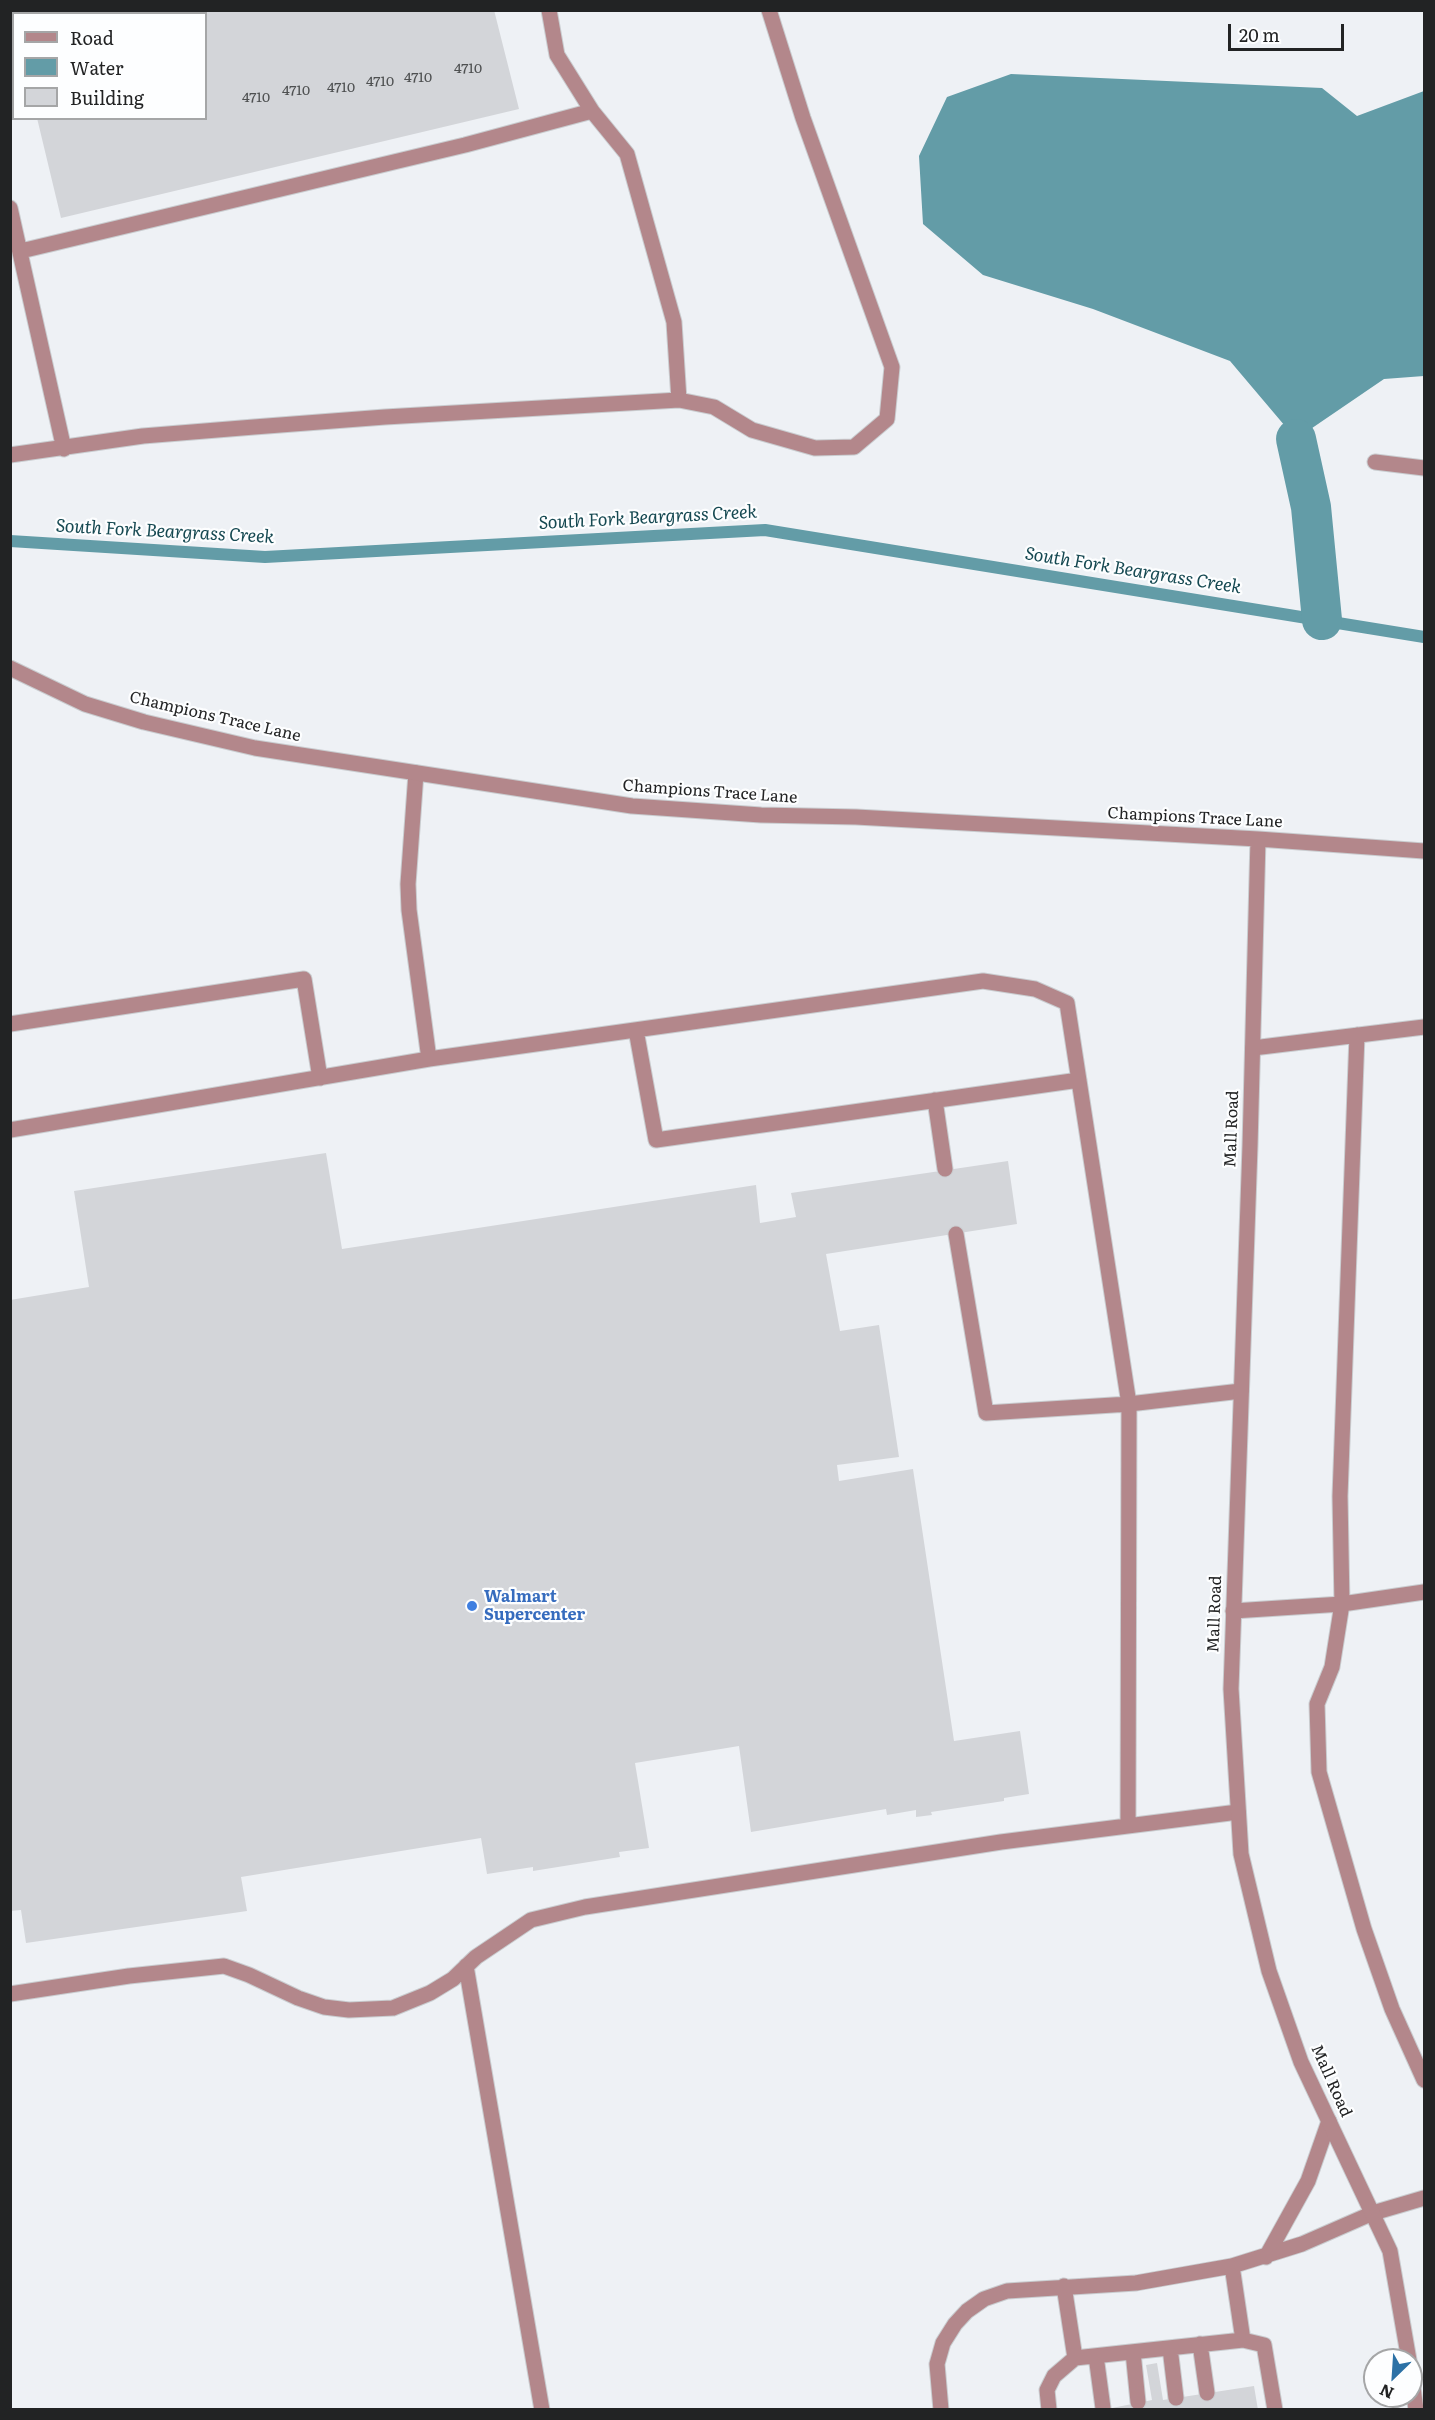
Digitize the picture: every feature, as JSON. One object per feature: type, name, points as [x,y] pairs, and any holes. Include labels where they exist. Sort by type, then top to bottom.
[{"type":"street","points":[[549,10],[557,55],[592,111],[627,154],[674,322],[679,400]]},
{"type":"street","points":[[10,455],[143,436],[357,419],[679,400],[714,406],[752,430],[815,448],[854,447],[887,419],[892,367],[803,118],[769,10]]},
{"type":"street","points":[[21,251],[434,152],[592,111]]},
{"type":"street","points":[[10,208],[64,449]]},
{"type":"street","points":[[1376,462],[1425,468]]},
{"type":"street","name":"Champions Trace Lane","points":[[10,668],[85,704],[144,722],[255,748],[632,806],[762,815],[856,817],[1258,839],[1425,851]]},
{"type":"street","points":[[416,773],[408,884],[409,910],[429,1059]]},
{"type":"street","name":"Mall Road","points":[[1258,839],[1231,1689],[1241,1854],[1269,1971],[1301,2062],[1390,2251],[1407,2348]]},
{"type":"street","points":[[10,1024],[304,979],[320,1078]]},
{"type":"street","points":[[10,1130],[429,1059],[983,981],[1035,989],[1067,1003],[1129,1404],[1128,1825]]},
{"type":"street","points":[[1253,1048],[1425,1027]]},
{"type":"street","points":[[636,1030],[656,1140],[1079,1080]]},
{"type":"street","points":[[1357,1035],[1340,1496],[1342,1604],[1332,1666],[1317,1704],[1319,1772],[1364,1929],[1392,2009],[1425,2080]]},
{"type":"street","points":[[935,1100],[945,1169]]},
{"type":"street","points":[[956,1234],[986,1413],[1129,1404],[1241,1391]]},
{"type":"street","points":[[1233,1611],[1342,1604],[1425,1592]]},
{"type":"street","points":[[10,1994],[129,1976],[224,1966],[324,2007],[376,2010],[393,2008],[430,1993],[453,1979],[476,1957],[531,1920],[585,1907],[1001,1842],[1238,1812]]},
{"type":"street","points":[[466,1966],[542,2409]]},
{"type":"street","points":[[1266,2257],[1308,2181],[1329,2121]]},
{"type":"street","points":[[941,2409],[937,2364],[943,2343],[967,2311],[1000,2293],[1064,2286],[1136,2283],[1232,2266],[1266,2257],[1325,2235],[1373,2213],[1425,2198]]},
{"type":"street","points":[[1232,2266],[1243,2340]]},
{"type":"street","points":[[1064,2286],[1075,2358]]},
{"type":"street","points":[[1049,2409],[1047,2390],[1054,2376],[1075,2358],[1243,2340],[1264,2345],[1275,2409]]},
{"type":"street","points":[[1200,2344],[1207,2393]]},
{"type":"street","points":[[1170,2348],[1176,2397]]},
{"type":"street","points":[[1133,2352],[1138,2402]]},
{"type":"street","points":[[1096,2356],[1103,2408]]},
{"type":"water","points":[[1011,74],[1322,88],[1357,116],[1424,91],[1424,376],[1384,379],[1296,439],[1230,361],[1093,309],[983,275],[923,224],[919,156],[947,97]]},
{"type":"building","points":[[201,10],[494,10],[519,109],[61,218],[37,120],[207,120],[207,12],[195,12]]},
{"type":"building","name":"Walmart Supercenter","points":[[326,1153],[342,1249],[756,1185],[760,1223],[796,1217],[791,1193],[1008,1161],[1017,1224],[826,1254],[840,1331],[879,1325],[899,1457],[837,1465],[839,1481],[913,1469],[954,1741],[1020,1731],[1029,1794],[1004,1798],[1004,1801],[931,1812],[932,1815],[916,1817],[916,1810],[887,1815],[886,1809],[751,1832],[739,1746],[635,1763],[649,1848],[619,1852],[620,1857],[533,1871],[533,1867],[487,1874],[481,1838],[241,1877],[247,1911],[26,1943],[21,1910],[10,1911],[10,1300],[89,1287],[74,1191]]},
{"type":"building","points":[[1157,2363],[1163,2400],[1254,2386],[1258,2410],[1102,2410],[1152,2400],[1146,2365]]},
{"type":"waterway","points":[[1296,439],[1311,507],[1322,620]]},
{"type":"waterway","name":"South Fork Beargrass Creek","points":[[10,541],[265,557],[765,530],[1424,637]]},
{"type":"place","name":"Walmart Supercenter","points":[[472,1606]]}]
